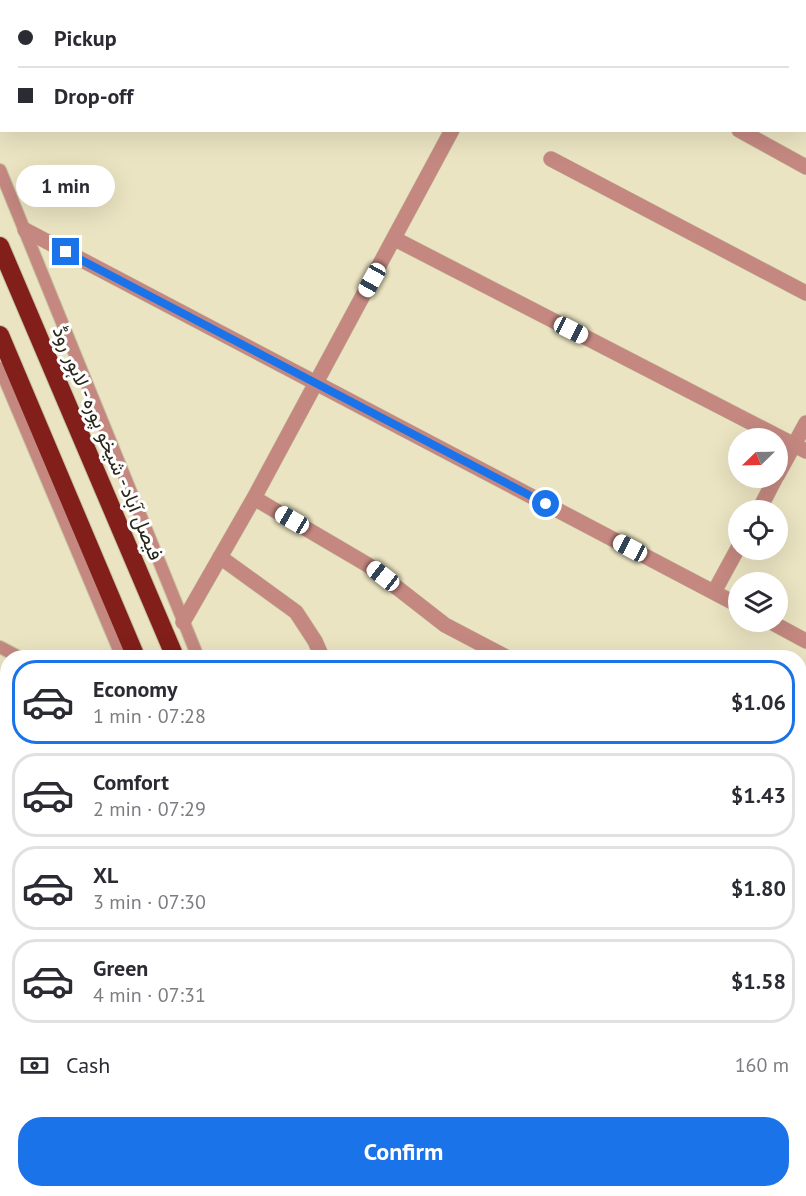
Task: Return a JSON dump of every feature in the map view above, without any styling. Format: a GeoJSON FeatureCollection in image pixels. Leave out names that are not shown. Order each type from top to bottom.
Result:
{"type":"FeatureCollection","features":[{"type":"Feature","properties":{"kind":"highway","name":"فیصل آباد - شیخو پورہ - لاہور روڈ"},"geometry":{"type":"LineString","coordinates":[[0,246],[172,650]]}},
{"type":"Feature","properties":{"kind":"highway"},"geometry":{"type":"LineString","coordinates":[[0,335],[133,650]]}},
{"type":"Feature","properties":{"kind":"street"},"geometry":{"type":"LineString","coordinates":[[183,622],[254,498],[451,132]]}},
{"type":"Feature","properties":{"kind":"street"},"geometry":{"type":"LineString","coordinates":[[743,132],[806,167]]}},
{"type":"Feature","properties":{"kind":"street"},"geometry":{"type":"LineString","coordinates":[[551,159],[806,293]]}},
{"type":"Feature","properties":{"kind":"street"},"geometry":{"type":"LineString","coordinates":[[25,230],[728,600]]}},
{"type":"Feature","properties":{"kind":"street"},"geometry":{"type":"LineString","coordinates":[[395,238],[800,448]]}},
{"type":"Feature","properties":{"kind":"street"},"geometry":{"type":"LineString","coordinates":[[788,463],[800,448],[806,423]]}},
{"type":"Feature","properties":{"kind":"street"},"geometry":{"type":"LineString","coordinates":[[254,498],[368,564],[445,625],[493,650]]}},
{"type":"Feature","properties":{"kind":"street"},"geometry":{"type":"LineString","coordinates":[[220,557],[296,612],[319,650]]}},
{"type":"Feature","properties":{"kind":"street"},"geometry":{"type":"LineString","coordinates":[[714,592],[731,560]]}},
{"type":"Feature","properties":{"kind":"street"},"geometry":{"type":"LineString","coordinates":[[788,631],[806,641]]}},
{"type":"Feature","properties":{"kind":"lane"},"geometry":{"type":"LineString","coordinates":[[0,170],[195,650]]}},
{"type":"Feature","properties":{"kind":"lane"},"geometry":{"type":"LineString","coordinates":[[0,368],[119,650]]}},
{"type":"Feature","properties":{"kind":"route"},"geometry":{"type":"LineString","coordinates":[[66,252],[546,504]]}}]}
